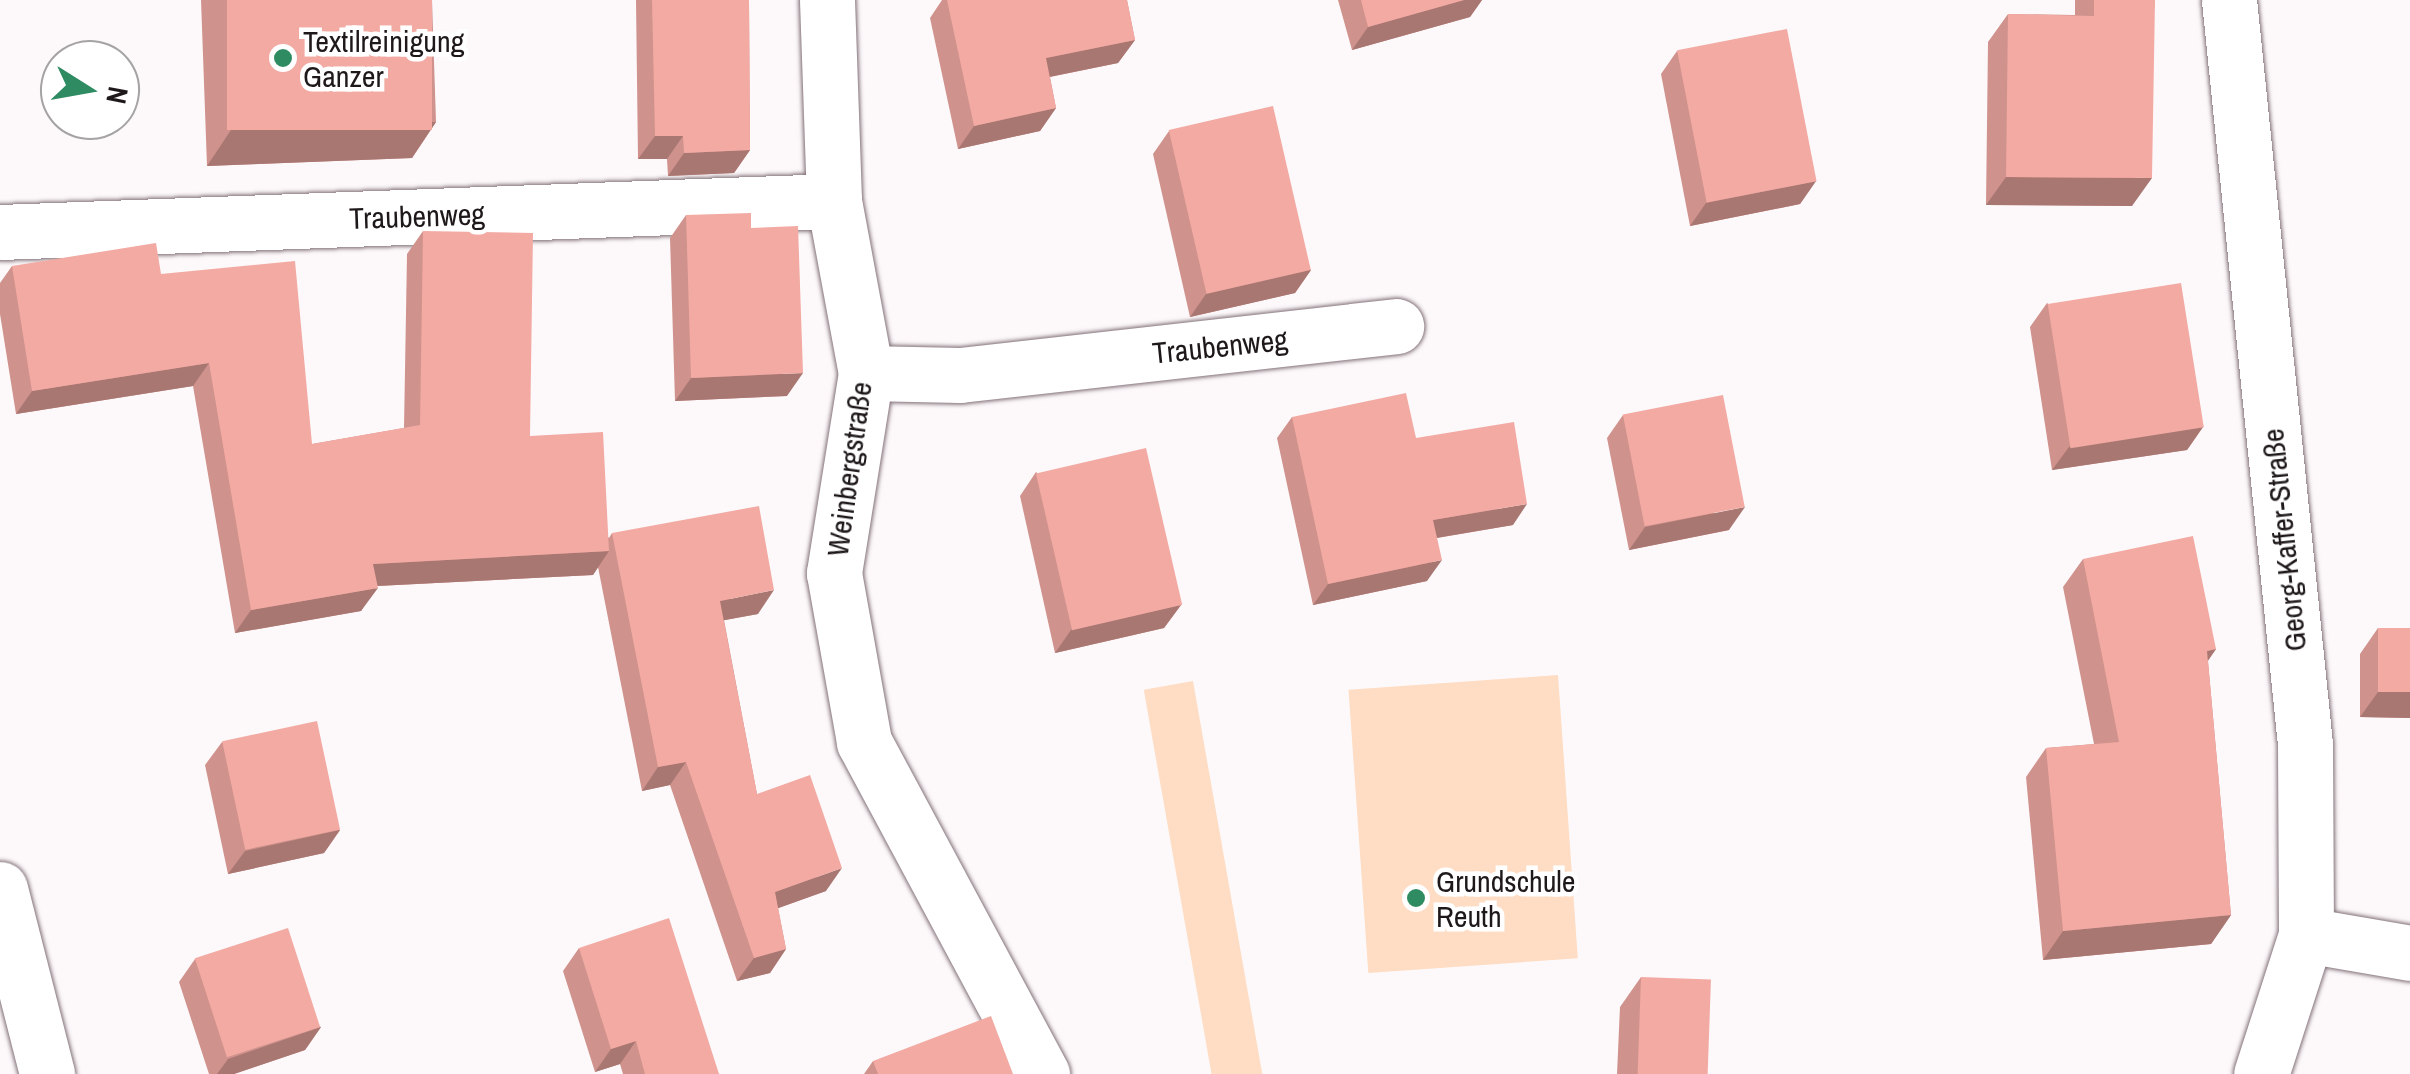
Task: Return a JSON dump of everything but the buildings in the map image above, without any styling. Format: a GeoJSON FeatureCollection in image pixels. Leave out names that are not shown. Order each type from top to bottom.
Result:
{"type":"FeatureCollection","features":[{"type":"Feature","properties":{"kind":"street","name":"Weinbergstraße"},"geometry":{"type":"LineString","coordinates":[[826,0],[834,201],[866,373],[834,573],[864,742],[1042,1074]]}},
{"type":"Feature","properties":{"kind":"street","name":"Georg-Kaffer-Straße"},"geometry":{"type":"LineString","coordinates":[[2228,0],[2305,744],[2306,935],[2261,1074]]}},
{"type":"Feature","properties":{"kind":"street","name":"Traubenweg"},"geometry":{"type":"LineString","coordinates":[[0,232],[834,201]]}},
{"type":"Feature","properties":{"kind":"street","name":"Traubenweg"},"geometry":{"type":"LineString","coordinates":[[866,373],[960,375],[1396,326]]}},
{"type":"Feature","properties":{"kind":"street"},"geometry":{"type":"LineString","coordinates":[[0,888],[47,1074]]}},
{"type":"Feature","properties":{"kind":"street"},"geometry":{"type":"LineString","coordinates":[[2306,935],[2410,953]]}},
{"type":"Feature","properties":{"kind":"shaded area"},"geometry":{"type":"Polygon","coordinates":[[[1558,675],[1578,958],[1368,973],[1349,690],[1558,675]]]}},
{"type":"Feature","properties":{"kind":"shaded area"},"geometry":{"type":"Polygon","coordinates":[[[1193,681],[1262,1074],[1212,1074],[1144,690],[1193,681]]]}},
{"type":"Feature","properties":{"kind":"place","name":"Textilreinigung Ganzer"},"geometry":{"type":"Point","coordinates":[283,58]}},
{"type":"Feature","properties":{"kind":"place","name":"Grundschule Reuth"},"geometry":{"type":"Point","coordinates":[1416,898]}}]}
